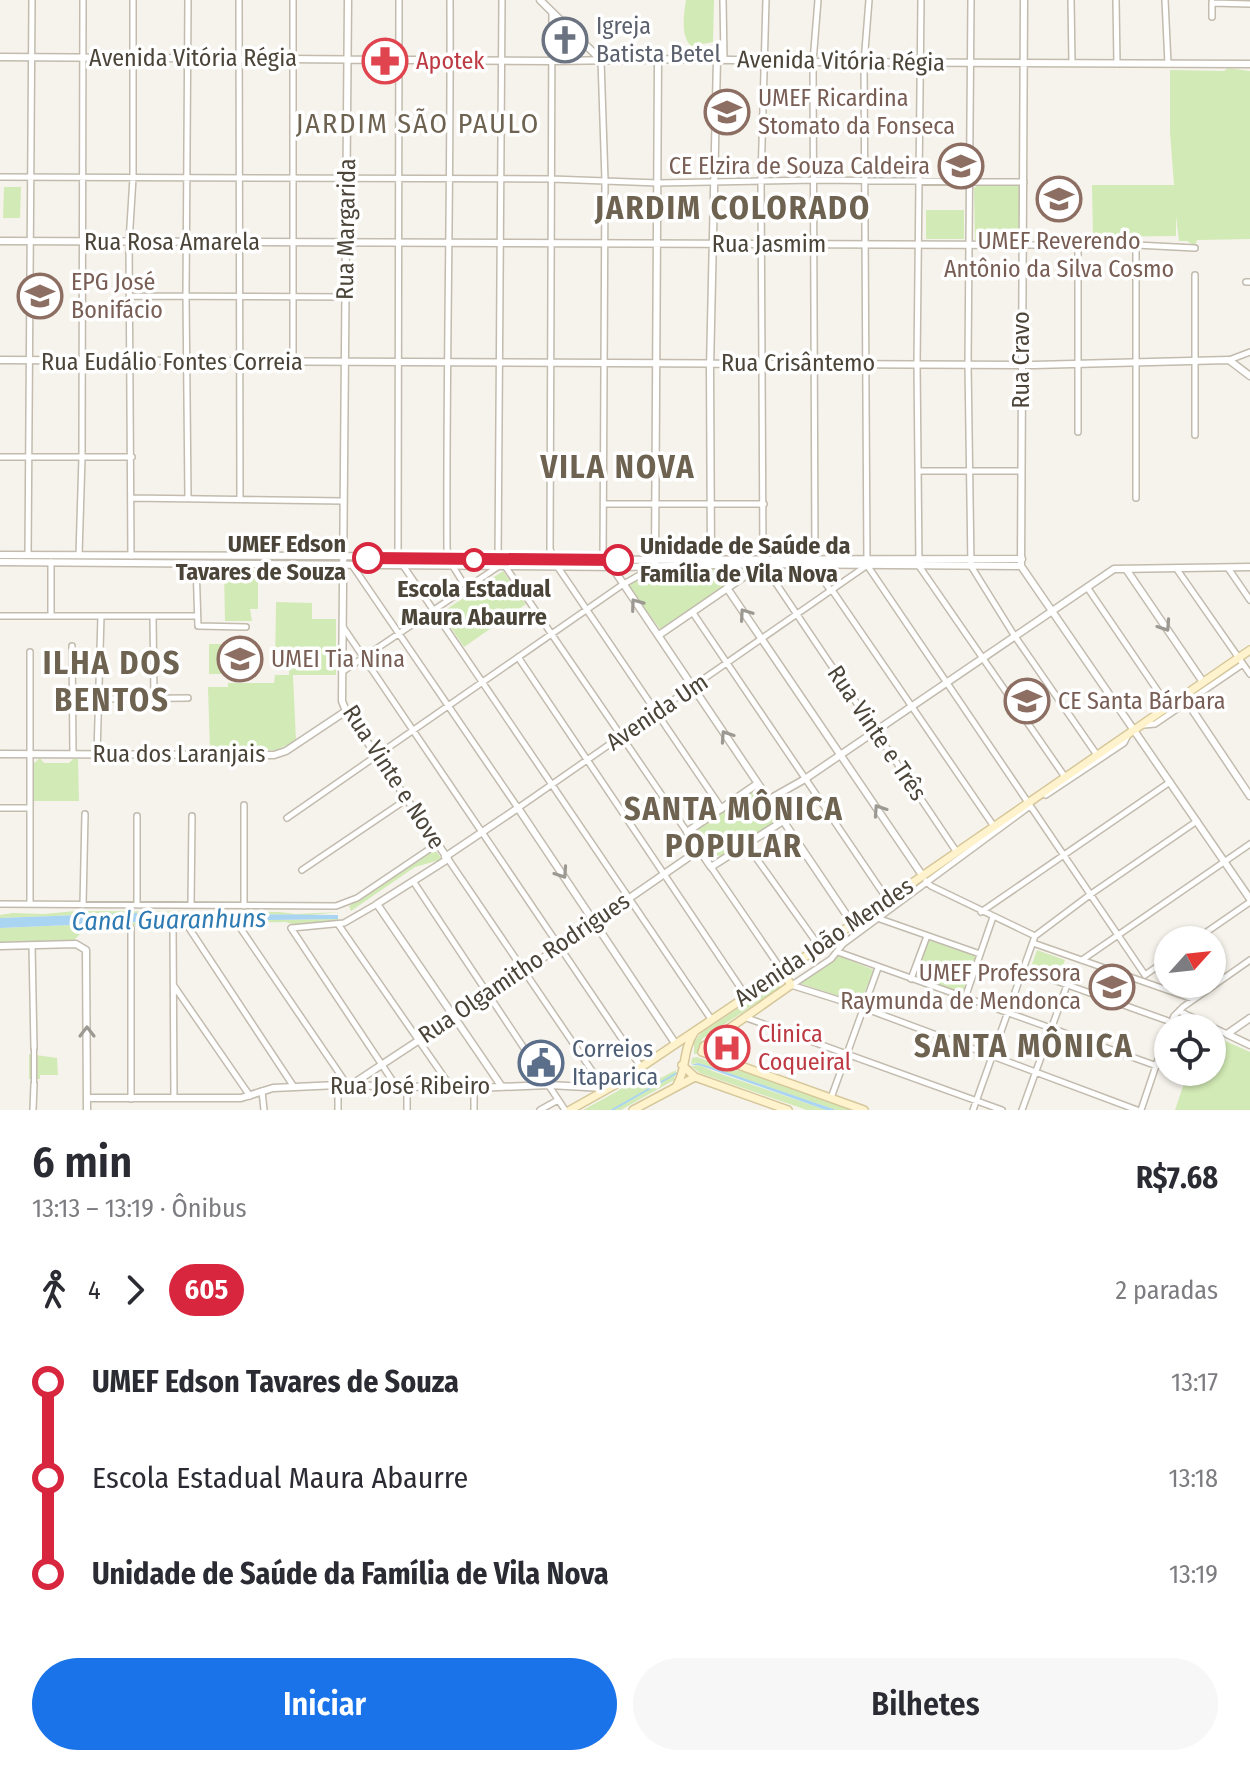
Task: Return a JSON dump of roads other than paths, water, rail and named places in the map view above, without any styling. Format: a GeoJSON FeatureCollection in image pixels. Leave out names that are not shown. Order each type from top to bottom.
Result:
{"type":"FeatureCollection","features":[{"type":"Feature","properties":{"kind":"main road","name":"Avenida João Mendes"},"geometry":{"type":"LineString","coordinates":[[568,1110],[641,1067],[887,899],[924,878],[993,825],[1168,706],[1185,699],[1203,682],[1241,661],[1250,650]]}},
{"type":"Feature","properties":{"kind":"main road"},"geometry":{"type":"LineString","coordinates":[[783,972],[791,985],[703,1047],[705,1054],[864,1110]]}},
{"type":"Feature","properties":{"kind":"main road"},"geometry":{"type":"LineString","coordinates":[[677,1085],[688,1041],[699,1027]]}},
{"type":"Feature","properties":{"kind":"main road"},"geometry":{"type":"LineString","coordinates":[[667,1048],[679,1051],[682,1063],[695,1077],[788,1110]]}},
{"type":"Feature","properties":{"kind":"main road"},"geometry":{"type":"LineString","coordinates":[[633,1110],[695,1077]]}},
{"type":"Feature","properties":{"kind":"street"},"geometry":{"type":"LineString","coordinates":[[28,559],[32,0]]}},
{"type":"Feature","properties":{"kind":"street"},"geometry":{"type":"LineString","coordinates":[[79,559],[83,0]]}},
{"type":"Feature","properties":{"kind":"street"},"geometry":{"type":"LineString","coordinates":[[131,559],[129,242],[133,178],[133,0]]}},
{"type":"Feature","properties":{"kind":"street"},"geometry":{"type":"LineString","coordinates":[[188,0],[188,499]]}},
{"type":"Feature","properties":{"kind":"street"},"geometry":{"type":"LineString","coordinates":[[239,0],[240,499]]}},
{"type":"Feature","properties":{"kind":"street"},"geometry":{"type":"LineString","coordinates":[[293,0],[293,362]]}},
{"type":"Feature","properties":{"kind":"street","name":"Rua Margarida"},"geometry":{"type":"LineString","coordinates":[[345,362],[348,0]]}},
{"type":"Feature","properties":{"kind":"street"},"geometry":{"type":"LineString","coordinates":[[399,0],[399,562],[711,1019]]}},
{"type":"Feature","properties":{"kind":"street"},"geometry":{"type":"LineString","coordinates":[[450,0],[447,548],[451,562],[467,589]]}},
{"type":"Feature","properties":{"kind":"street"},"geometry":{"type":"LineString","coordinates":[[502,0],[499,180],[501,564],[623,735],[783,972]]}},
{"type":"Feature","properties":{"kind":"street"},"geometry":{"type":"LineString","coordinates":[[540,0],[601,60],[605,180],[603,362],[607,563],[659,635],[852,923]]}},
{"type":"Feature","properties":{"kind":"street"},"geometry":{"type":"LineString","coordinates":[[711,563],[712,245],[723,0]]}},
{"type":"Feature","properties":{"kind":"street"},"geometry":{"type":"LineString","coordinates":[[763,561],[761,180],[766,0]]}},
{"type":"Feature","properties":{"kind":"street"},"geometry":{"type":"LineString","coordinates":[[818,0],[813,62],[815,562],[993,825]]}},
{"type":"Feature","properties":{"kind":"street"},"geometry":{"type":"LineString","coordinates":[[869,0],[864,63],[867,562],[1091,894],[1144,978]]}},
{"type":"Feature","properties":{"kind":"street"},"geometry":{"type":"LineString","coordinates":[[921,0],[918,562],[1065,777]]}},
{"type":"Feature","properties":{"kind":"street"},"geometry":{"type":"LineString","coordinates":[[971,0],[968,364],[971,562],[1014,635],[1097,755]]}},
{"type":"Feature","properties":{"kind":"street","name":"Rua Cravo"},"geometry":{"type":"LineString","coordinates":[[1021,562],[1024,0]]}},
{"type":"Feature","properties":{"kind":"street"},"geometry":{"type":"LineString","coordinates":[[1071,0],[1072,63]]}},
{"type":"Feature","properties":{"kind":"street"},"geometry":{"type":"LineString","coordinates":[[1116,0],[1117,64]]}},
{"type":"Feature","properties":{"kind":"street"},"geometry":{"type":"LineString","coordinates":[[1165,0],[1168,64]]}},
{"type":"Feature","properties":{"kind":"street"},"geometry":{"type":"LineString","coordinates":[[1212,17],[1212,1],[1250,4]]}},
{"type":"Feature","properties":{"kind":"street"},"geometry":{"type":"LineString","coordinates":[[552,14],[550,549],[555,563],[586,610],[722,809]]}},
{"type":"Feature","properties":{"kind":"street","name":"Avenida Vitória Régia"},"geometry":{"type":"LineString","coordinates":[[0,57],[1250,64]]}},
{"type":"Feature","properties":{"kind":"street"},"geometry":{"type":"LineString","coordinates":[[656,563],[658,60]]}},
{"type":"Feature","properties":{"kind":"street"},"geometry":{"type":"LineString","coordinates":[[0,177],[552,179],[658,183],[761,180],[1024,182]]}},
{"type":"Feature","properties":{"kind":"street","name":"Rua Rosa Amarela"},"geometry":{"type":"LineString","coordinates":[[0,241],[344,243]]}},
{"type":"Feature","properties":{"kind":"street","name":"Rua Jasmim"},"geometry":{"type":"LineString","coordinates":[[344,243],[865,243],[1195,248]]}},
{"type":"Feature","properties":{"kind":"street"},"geometry":{"type":"LineString","coordinates":[[1078,245],[1078,432]]}},
{"type":"Feature","properties":{"kind":"street"},"geometry":{"type":"LineString","coordinates":[[1136,245],[1136,498]]}},
{"type":"Feature","properties":{"kind":"street"},"geometry":{"type":"LineString","coordinates":[[1195,275],[1195,435]]}},
{"type":"Feature","properties":{"kind":"street"},"geometry":{"type":"LineString","coordinates":[[130,296],[345,297]]}},
{"type":"Feature","properties":{"kind":"street","name":"Rua Crisântemo"},"geometry":{"type":"LineString","coordinates":[[345,362],[1076,364],[1229,360],[1250,352]]}},
{"type":"Feature","properties":{"kind":"street","name":"Rua Eudálio Fontes Correia"},"geometry":{"type":"LineString","coordinates":[[0,360],[345,362]]}},
{"type":"Feature","properties":{"kind":"street"},"geometry":{"type":"LineString","coordinates":[[1229,360],[1250,376]]}},
{"type":"Feature","properties":{"kind":"street","name":"Rua Vinte e Nove"},"geometry":{"type":"LineString","coordinates":[[345,362],[342,701],[446,858]]}},
{"type":"Feature","properties":{"kind":"street"},"geometry":{"type":"LineString","coordinates":[[0,457],[132,457]]}},
{"type":"Feature","properties":{"kind":"street"},"geometry":{"type":"LineString","coordinates":[[918,471],[1021,471]]}},
{"type":"Feature","properties":{"kind":"street"},"geometry":{"type":"LineString","coordinates":[[131,498],[343,501]]}},
{"type":"Feature","properties":{"kind":"street"},"geometry":{"type":"LineString","coordinates":[[604,504],[764,504]]}},
{"type":"Feature","properties":{"kind":"street"},"geometry":{"type":"LineString","coordinates":[[0,555],[28,559]]}},
{"type":"Feature","properties":{"kind":"street"},"geometry":{"type":"LineString","coordinates":[[0,562],[28,559],[501,564],[1021,562],[1050,611],[1250,900],[1214,926]]}},
{"type":"Feature","properties":{"kind":"street"},"geometry":{"type":"LineString","coordinates":[[51,559],[51,616]]}},
{"type":"Feature","properties":{"kind":"street"},"geometry":{"type":"LineString","coordinates":[[196,559],[197,625],[246,627]]}},
{"type":"Feature","properties":{"kind":"street"},"geometry":{"type":"LineString","coordinates":[[342,560],[352,565],[595,920],[675,1043]]}},
{"type":"Feature","properties":{"kind":"street"},"geometry":{"type":"LineString","coordinates":[[659,635],[763,561]]}},
{"type":"Feature","properties":{"kind":"street","name":"Rua Vinte e Três"},"geometry":{"type":"LineString","coordinates":[[763,561],[956,851]]}},
{"type":"Feature","properties":{"kind":"street"},"geometry":{"type":"LineString","coordinates":[[352,565],[399,562]]}},
{"type":"Feature","properties":{"kind":"street","name":"Avenida Um"},"geometry":{"type":"LineString","coordinates":[[377,904],[729,664],[832,591],[867,562]]}},
{"type":"Feature","properties":{"kind":"street"},"geometry":{"type":"LineString","coordinates":[[287,818],[656,563]]}},
{"type":"Feature","properties":{"kind":"street"},"geometry":{"type":"LineString","coordinates":[[342,672],[501,564]]}},
{"type":"Feature","properties":{"kind":"street"},"geometry":{"type":"LineString","coordinates":[[768,800],[805,779],[1114,569],[1250,567]]}},
{"type":"Feature","properties":{"kind":"street"},"geometry":{"type":"LineString","coordinates":[[1176,568],[1250,674]]}},
{"type":"Feature","properties":{"kind":"street"},"geometry":{"type":"LineString","coordinates":[[1228,568],[1250,600]]}},
{"type":"Feature","properties":{"kind":"street"},"geometry":{"type":"LineString","coordinates":[[1126,569],[1203,682]]}},
{"type":"Feature","properties":{"kind":"street"},"geometry":{"type":"LineString","coordinates":[[1087,587],[1168,706]]}},
{"type":"Feature","properties":{"kind":"street"},"geometry":{"type":"LineString","coordinates":[[727,588],[924,878],[1034,940],[1082,960],[1144,978],[1193,999]]}},
{"type":"Feature","properties":{"kind":"street"},"geometry":{"type":"LineString","coordinates":[[693,613],[887,899]]}},
{"type":"Feature","properties":{"kind":"street"},"geometry":{"type":"LineString","coordinates":[[0,616],[197,616]]}},
{"type":"Feature","properties":{"kind":"street"},"geometry":{"type":"LineString","coordinates":[[97,754],[101,616]]}},
{"type":"Feature","properties":{"kind":"street"},"geometry":{"type":"LineString","coordinates":[[153,616],[154,698]]}},
{"type":"Feature","properties":{"kind":"street"},"geometry":{"type":"LineString","coordinates":[[342,626],[641,1067]]}},
{"type":"Feature","properties":{"kind":"street"},"geometry":{"type":"LineString","coordinates":[[72,646],[73,754]]}},
{"type":"Feature","properties":{"kind":"street"},"geometry":{"type":"LineString","coordinates":[[30,652],[30,904]]}},
{"type":"Feature","properties":{"kind":"street"},"geometry":{"type":"LineString","coordinates":[[518,657],[746,996]]}},
{"type":"Feature","properties":{"kind":"street","name":"Avenida João Mendes"},"geometry":{"type":"LineString","coordinates":[[1035,796],[1046,795],[1124,743],[1134,730],[1155,724],[1185,699],[1241,661]]}},
{"type":"Feature","properties":{"kind":"street"},"geometry":{"type":"LineString","coordinates":[[98,699],[188,698]]}},
{"type":"Feature","properties":{"kind":"street"},"geometry":{"type":"LineString","coordinates":[[1185,699],[1250,796]]}},
{"type":"Feature","properties":{"kind":"street","name":"Rua dos Laranjais"},"geometry":{"type":"LineString","coordinates":[[0,754],[274,755],[286,751],[346,711]]}},
{"type":"Feature","properties":{"kind":"street"},"geometry":{"type":"LineString","coordinates":[[981,912],[1170,782]]}},
{"type":"Feature","properties":{"kind":"street"},"geometry":{"type":"LineString","coordinates":[[687,832],[757,784]]}},
{"type":"Feature","properties":{"kind":"street"},"geometry":{"type":"LineString","coordinates":[[302,870],[407,799]]}},
{"type":"Feature","properties":{"kind":"street","name":"Avenida João Mendes"},"geometry":{"type":"LineString","coordinates":[[924,878],[1028,804]]}},
{"type":"Feature","properties":{"kind":"street"},"geometry":{"type":"LineString","coordinates":[[244,805],[244,906]]}},
{"type":"Feature","properties":{"kind":"street"},"geometry":{"type":"LineString","coordinates":[[0,808],[30,808]]}},
{"type":"Feature","properties":{"kind":"street"},"geometry":{"type":"LineString","coordinates":[[83,905],[85,814]]}},
{"type":"Feature","properties":{"kind":"street"},"geometry":{"type":"LineString","coordinates":[[137,816],[137,905]]}},
{"type":"Feature","properties":{"kind":"street"},"geometry":{"type":"LineString","coordinates":[[191,905],[192,816]]}},
{"type":"Feature","properties":{"kind":"street"},"geometry":{"type":"LineString","coordinates":[[711,867],[783,821]]}},
{"type":"Feature","properties":{"kind":"street"},"geometry":{"type":"LineString","coordinates":[[973,1110],[1034,940],[1091,894],[1197,821]]}},
{"type":"Feature","properties":{"kind":"street"},"geometry":{"type":"LineString","coordinates":[[0,904],[330,906],[347,903],[437,844]]}},
{"type":"Feature","properties":{"kind":"street"},"geometry":{"type":"LineString","coordinates":[[1082,960],[1250,844]]}},
{"type":"Feature","properties":{"kind":"street"},"geometry":{"type":"LineString","coordinates":[[747,845],[819,946]]}},
{"type":"Feature","properties":{"kind":"street","name":"Rua Olgamitho Rodrigues"},"geometry":{"type":"LineString","coordinates":[[348,1086],[524,971],[699,850]]}},
{"type":"Feature","properties":{"kind":"street"},"geometry":{"type":"LineString","coordinates":[[446,858],[605,1089]]}},
{"type":"Feature","properties":{"kind":"street"},"geometry":{"type":"LineString","coordinates":[[791,985],[831,959],[843,944],[880,919],[924,878]]}},
{"type":"Feature","properties":{"kind":"street"},"geometry":{"type":"LineString","coordinates":[[413,881],[558,1100],[568,1110]]}},
{"type":"Feature","properties":{"kind":"street"},"geometry":{"type":"LineString","coordinates":[[396,1086],[291,928],[338,924],[355,918],[377,904],[502,1087]]}},
{"type":"Feature","properties":{"kind":"street"},"geometry":{"type":"LineString","coordinates":[[965,998],[993,917]]}},
{"type":"Feature","properties":{"kind":"street"},"geometry":{"type":"LineString","coordinates":[[880,919],[980,954]]}},
{"type":"Feature","properties":{"kind":"street"},"geometry":{"type":"LineString","coordinates":[[338,924],[451,1087]]}},
{"type":"Feature","properties":{"kind":"street"},"geometry":{"type":"LineString","coordinates":[[239,926],[348,1086]]}},
{"type":"Feature","properties":{"kind":"street"},"geometry":{"type":"LineString","coordinates":[[173,927],[174,1099]]}},
{"type":"Feature","properties":{"kind":"street"},"geometry":{"type":"LineString","coordinates":[[131,928],[131,1099]]}},
{"type":"Feature","properties":{"kind":"street"},"geometry":{"type":"LineString","coordinates":[[189,928],[294,1087]]}},
{"type":"Feature","properties":{"kind":"street"},"geometry":{"type":"LineString","coordinates":[[911,979],[927,936]]}},
{"type":"Feature","properties":{"kind":"street"},"geometry":{"type":"LineString","coordinates":[[32,945],[33,1110]]}},
{"type":"Feature","properties":{"kind":"street"},"geometry":{"type":"LineString","coordinates":[[0,946],[81,946],[87,956],[87,1110]]}},
{"type":"Feature","properties":{"kind":"street"},"geometry":{"type":"LineString","coordinates":[[838,952],[1154,1065]]}},
{"type":"Feature","properties":{"kind":"street"},"geometry":{"type":"LineString","coordinates":[[1177,1014],[1193,999],[1250,960]]}},
{"type":"Feature","properties":{"kind":"street"},"geometry":{"type":"LineString","coordinates":[[831,1098],[878,968]]}},
{"type":"Feature","properties":{"kind":"street"},"geometry":{"type":"LineString","coordinates":[[1023,969],[1154,1021]]}},
{"type":"Feature","properties":{"kind":"street"},"geometry":{"type":"LineString","coordinates":[[1144,978],[1154,970]]}},
{"type":"Feature","properties":{"kind":"street"},"geometry":{"type":"LineString","coordinates":[[791,985],[864,1008],[1139,1110],[1154,1073]]}},
{"type":"Feature","properties":{"kind":"street"},"geometry":{"type":"LineString","coordinates":[[1022,1110],[1067,985]]}},
{"type":"Feature","properties":{"kind":"street"},"geometry":{"type":"LineString","coordinates":[[174,986],[250,1096]]}},
{"type":"Feature","properties":{"kind":"street"},"geometry":{"type":"LineString","coordinates":[[1179,1011],[1250,1045]]}},
{"type":"Feature","properties":{"kind":"street"},"geometry":{"type":"LineString","coordinates":[[743,1017],[1002,1110]]}},
{"type":"Feature","properties":{"kind":"street"},"geometry":{"type":"LineString","coordinates":[[1227,1034],[1250,1018]]}},
{"type":"Feature","properties":{"kind":"street"},"geometry":{"type":"LineString","coordinates":[[338,1085],[338,1110]]}},
{"type":"Feature","properties":{"kind":"street","name":"Rua José Ribeiro"},"geometry":{"type":"LineString","coordinates":[[262,1090],[338,1085],[474,1088],[549,1085],[605,1089]]}},
{"type":"Feature","properties":{"kind":"street"},"geometry":{"type":"LineString","coordinates":[[407,1086],[407,1110]]}},
{"type":"Feature","properties":{"kind":"street"},"geometry":{"type":"LineString","coordinates":[[474,1088],[474,1110]]}},
{"type":"Feature","properties":{"kind":"street"},"geometry":{"type":"LineString","coordinates":[[87,1098],[250,1096],[262,1090],[264,1110]]}},
{"type":"Feature","properties":{"kind":"street"},"geometry":{"type":"LineString","coordinates":[[540,1110],[558,1100]]}},
{"type":"Feature","properties":{"kind":"water","name":"Canal Guaranhuns"},"geometry":{"type":"Polygon","coordinates":[[[134,913],[338,915],[338,919],[0,928],[0,918],[134,913]]]}},
{"type":"Feature","properties":{"kind":"water"},"geometry":{"type":"Polygon","coordinates":[[[698,1063],[836,1110],[826,1110],[699,1065],[691,1065],[698,1063]]]}},
{"type":"Feature","properties":{"kind":"waterway"},"geometry":{"type":"LineString","coordinates":[[612,1110],[677,1073]]}},
{"type":"Feature","properties":{"kind":"place","name":"Igreja Batista Betel"},"geometry":{"type":"Point","coordinates":[565,40]}},
{"type":"Feature","properties":{"kind":"place","name":"Apotek"},"geometry":{"type":"Point","coordinates":[385,61]}},
{"type":"Feature","properties":{"kind":"place","name":"UMEF Ricardina Stomato da Fonseca"},"geometry":{"type":"Point","coordinates":[727,112]}},
{"type":"Feature","properties":{"kind":"place","name":"CE Elzira de Souza Caldeira"},"geometry":{"type":"Point","coordinates":[961,166]}},
{"type":"Feature","properties":{"kind":"place","name":"UMEF Reverendo Antônio da Silva Cosmo"},"geometry":{"type":"Point","coordinates":[1059,199]}},
{"type":"Feature","properties":{"kind":"place","name":"EPG José Bonifácio"},"geometry":{"type":"Point","coordinates":[40,296]}},
{"type":"Feature","properties":{"kind":"place","name":"UMEF Edson Tavares de Souza"},"geometry":{"type":"Point","coordinates":[368,558]}},
{"type":"Feature","properties":{"kind":"place","name":"Escola Estadual Maura Abaurre"},"geometry":{"type":"Point","coordinates":[474,560]}},
{"type":"Feature","properties":{"kind":"place","name":"Unidade de Saúde da Família de Vila Nova"},"geometry":{"type":"Point","coordinates":[618,560]}},
{"type":"Feature","properties":{"kind":"place","name":"UMEI Tia Nina"},"geometry":{"type":"Point","coordinates":[240,659]}},
{"type":"Feature","properties":{"kind":"place","name":"CE Santa Bárbara"},"geometry":{"type":"Point","coordinates":[1027,701]}},
{"type":"Feature","properties":{"kind":"place","name":"UMEF Professora Raymunda de Mendonca"},"geometry":{"type":"Point","coordinates":[1112,987]}},
{"type":"Feature","properties":{"kind":"place","name":"Clinica Coqueiral"},"geometry":{"type":"Point","coordinates":[727,1048]}},
{"type":"Feature","properties":{"kind":"place","name":"Correios Itaparica"},"geometry":{"type":"Point","coordinates":[541,1063]}},
{"type":"Feature","properties":{"kind":"district","name":"JARDIM SÃO PAULO"},"geometry":{"type":"Point","coordinates":[418,123]}},
{"type":"Feature","properties":{"kind":"district","name":"JARDIM COLORADO"},"geometry":{"type":"Point","coordinates":[733,208]}},
{"type":"Feature","properties":{"kind":"district","name":"VILA NOVA"},"geometry":{"type":"Point","coordinates":[618,467]}},
{"type":"Feature","properties":{"kind":"district","name":"ILHA DOS BENTOS"},"geometry":{"type":"Point","coordinates":[112,682]}},
{"type":"Feature","properties":{"kind":"district","name":"SANTA MÔNICA POPULAR"},"geometry":{"type":"Point","coordinates":[734,828]}},
{"type":"Feature","properties":{"kind":"district","name":"SANTA MÔNICA"},"geometry":{"type":"Point","coordinates":[1024,1046]}}]}
